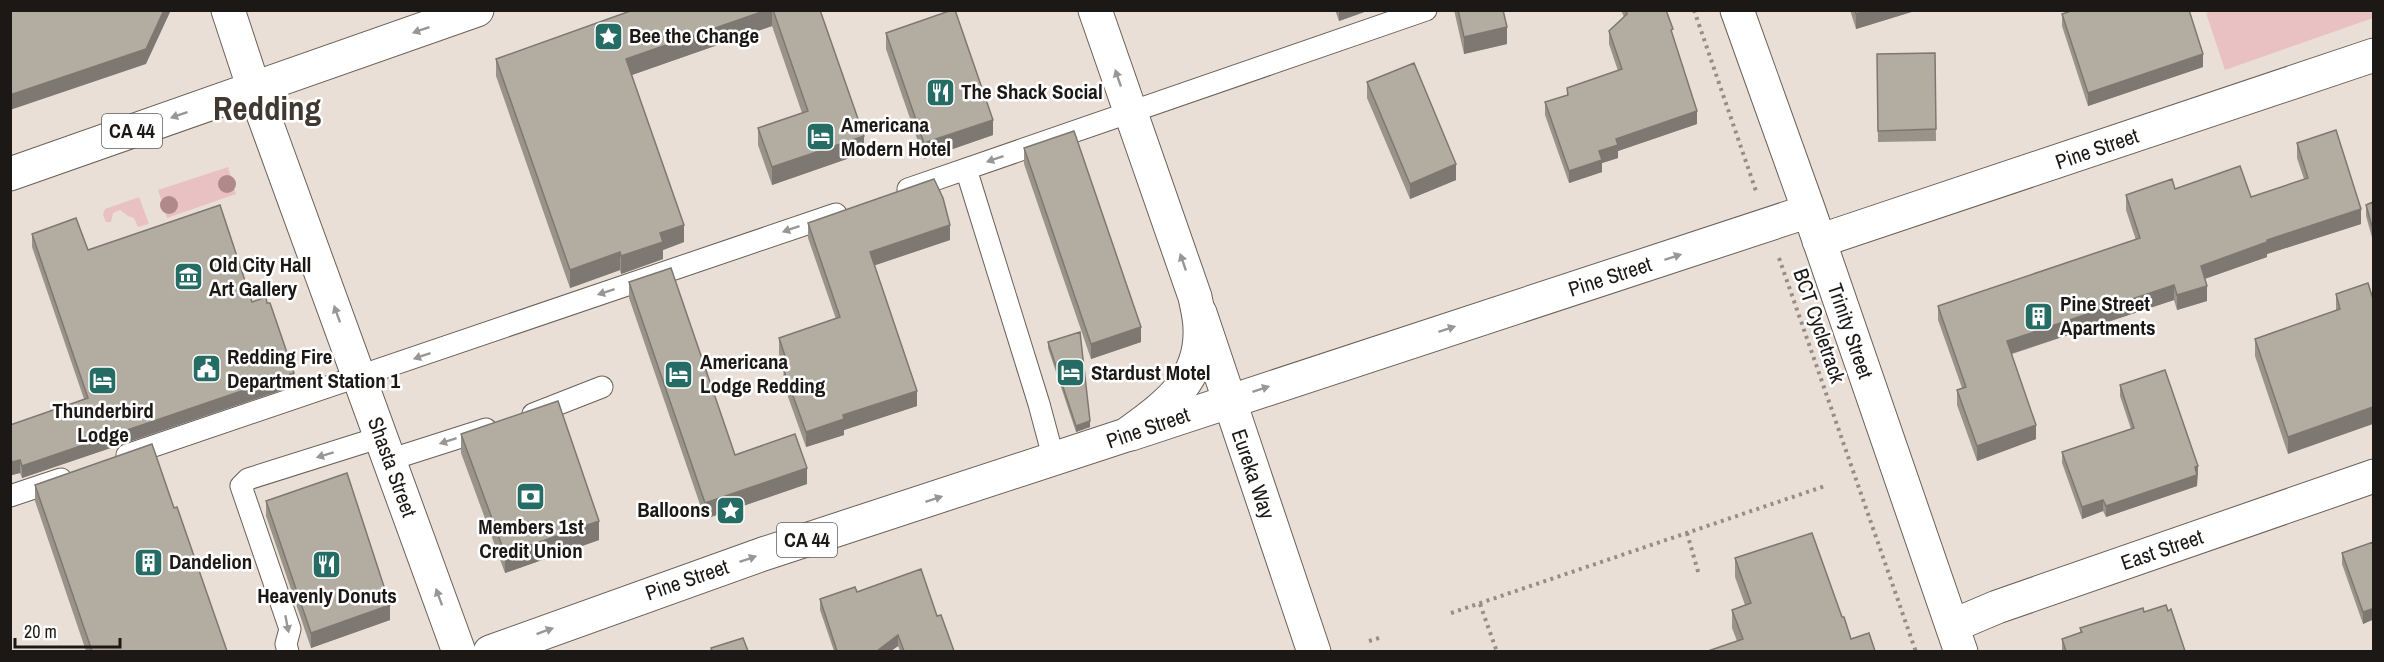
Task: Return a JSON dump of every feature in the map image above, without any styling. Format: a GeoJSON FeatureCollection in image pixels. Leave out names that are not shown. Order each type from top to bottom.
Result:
{"type":"FeatureCollection","features":[{"type":"Feature","properties":{"kind":"main road","name":"Shasta Street"},"geometry":{"type":"LineString","coordinates":[[228,10],[254,89],[459,651]]}},
{"type":"Feature","properties":{"kind":"main road","name":"CA 44"},"geometry":{"type":"LineString","coordinates":[[10,174],[477,10]]}},
{"type":"Feature","properties":{"kind":"main road","name":"Eureka Way"},"geometry":{"type":"LineString","coordinates":[[1095,10],[1195,297],[1314,651]]}},
{"type":"Feature","properties":{"kind":"main road","name":"Trinity Street"},"geometry":{"type":"LineString","coordinates":[[1737,10],[1956,639]]}},
{"type":"Feature","properties":{"kind":"main road","name":"Pine Street"},"geometry":{"type":"LineString","coordinates":[[490,651],[763,554],[1054,460],[1229,400],[1768,226],[1814,226],[2373,55]]}},
{"type":"Feature","properties":{"kind":"main road","name":"Eureka Way"},"geometry":{"type":"LineString","coordinates":[[1126,435],[1167,405],[1194,368],[1200,328],[1195,297]]}},
{"type":"Feature","properties":{"kind":"main road","name":"East Street"},"geometry":{"type":"LineString","coordinates":[[1956,639],[1997,607],[2373,476]]}},
{"type":"Feature","properties":{"kind":"lane"},"geometry":{"type":"LineString","coordinates":[[885,196],[1426,10]]}},
{"type":"Feature","properties":{"kind":"lane"},"geometry":{"type":"LineString","coordinates":[[966,169],[1036,394],[1054,460]]}},
{"type":"Feature","properties":{"kind":"lane"},"geometry":{"type":"LineString","coordinates":[[110,461],[854,207]]}},
{"type":"Feature","properties":{"kind":"lane"},"geometry":{"type":"LineString","coordinates":[[288,651],[286,644],[290,629],[241,486],[248,479],[532,415],[602,387]]}},
{"type":"Feature","properties":{"kind":"lane"},"geometry":{"type":"LineString","coordinates":[[10,496],[77,473]]}},
{"type":"Feature","properties":{"kind":"path","name":"BCT Cycletrack"},"geometry":{"type":"LineString","coordinates":[[1694,10],[1916,651]]}},
{"type":"Feature","properties":{"kind":"path"},"geometry":{"type":"LineString","coordinates":[[1451,613],[1825,486]]}},
{"type":"Feature","properties":{"kind":"path"},"geometry":{"type":"LineString","coordinates":[[1687,533],[1699,575]]}},
{"type":"Feature","properties":{"kind":"path"},"geometry":{"type":"LineString","coordinates":[[1480,604],[1497,651]]}},
{"type":"Feature","properties":{"kind":"path"},"geometry":{"type":"LineString","coordinates":[[1369,641],[1379,638]]}},
{"type":"Feature","properties":{"kind":"shaded area"},"geometry":{"type":"Polygon","coordinates":[[[2214,10],[2373,10],[2373,18],[2225,70],[2206,13],[2214,10]]]}},
{"type":"Feature","properties":{"kind":"shaded area"},"geometry":{"type":"Polygon","coordinates":[[[228,167],[236,194],[167,218],[158,190],[228,167]]]}},
{"type":"Feature","properties":{"kind":"shaded area"},"geometry":{"type":"Polygon","coordinates":[[[139,197],[149,224],[138,227],[134,218],[120,210],[113,213],[111,222],[106,222],[103,215],[105,209],[139,197]]]}},
{"type":"Feature","properties":{"kind":"building"},"geometry":{"type":"Polygon","coordinates":[[[10,10],[164,10],[146,49],[10,95],[10,10]]]}},
{"type":"Feature","properties":{"kind":"building"},"geometry":{"type":"Polygon","coordinates":[[[633,10],[767,10],[626,59],[684,225],[660,233],[663,242],[621,256],[620,252],[570,270],[496,59],[633,10]]]}},
{"type":"Feature","properties":{"kind":"building"},"geometry":{"type":"Polygon","coordinates":[[[773,10],[820,10],[864,136],[772,167],[758,128],[808,111],[773,10]]]}},
{"type":"Feature","properties":{"kind":"building","name":"The Shack Social"},"geometry":{"type":"Polygon","coordinates":[[[955,10],[993,120],[924,143],[886,33],[955,10]]]}},
{"type":"Feature","properties":{"kind":"building"},"geometry":{"type":"Polygon","coordinates":[[[1458,10],[1503,10],[1507,27],[1464,37],[1458,10]]]}},
{"type":"Feature","properties":{"kind":"building"},"geometry":{"type":"Polygon","coordinates":[[[1626,10],[1666,10],[1697,111],[1616,139],[1618,145],[1599,151],[1602,160],[1569,171],[1545,102],[1568,95],[1567,88],[1622,69],[1609,31],[1627,14],[1626,10]]]}},
{"type":"Feature","properties":{"kind":"building"},"geometry":{"type":"Polygon","coordinates":[[[1855,10],[1867,10],[1856,14],[1855,10]]]}},
{"type":"Feature","properties":{"kind":"building"},"geometry":{"type":"Polygon","coordinates":[[[2074,10],[2189,10],[2203,54],[2088,93],[2062,14],[2074,10]]]}},
{"type":"Feature","properties":{"kind":"building"},"geometry":{"type":"Polygon","coordinates":[[[1935,53],[1936,129],[1878,131],[1877,54],[1935,53]]]}},
{"type":"Feature","properties":{"kind":"building"},"geometry":{"type":"Polygon","coordinates":[[[1414,63],[1456,164],[1410,184],[1367,82],[1414,63]]]}},
{"type":"Feature","properties":{"kind":"building"},"geometry":{"type":"Polygon","coordinates":[[[2336,130],[2361,209],[2267,240],[2267,242],[2201,266],[2207,286],[2177,295],[2174,285],[2007,341],[2036,425],[1977,446],[1957,390],[1966,387],[1938,306],[2140,238],[2126,195],[2172,179],[2175,189],[2240,166],[2251,197],[2308,178],[2297,143],[2336,130]]]}},
{"type":"Feature","properties":{"kind":"building"},"geometry":{"type":"Polygon","coordinates":[[[1074,131],[1141,327],[1091,344],[1024,148],[1074,131]]]}},
{"type":"Feature","properties":{"kind":"building"},"geometry":{"type":"Polygon","coordinates":[[[934,179],[943,198],[950,225],[870,252],[917,391],[843,415],[844,419],[806,432],[783,368],[788,365],[779,338],[840,317],[808,223],[934,179]]]}},
{"type":"Feature","properties":{"kind":"building"},"geometry":{"type":"Polygon","coordinates":[[[2373,202],[2373,230],[2366,205],[2373,202]]]}},
{"type":"Feature","properties":{"kind":"building"},"geometry":{"type":"Polygon","coordinates":[[[220,205],[252,302],[266,297],[267,303],[270,303],[294,373],[22,466],[20,460],[12,462],[10,425],[88,398],[32,234],[76,218],[88,250],[220,205]]]}},
{"type":"Feature","properties":{"kind":"building","name":"Americana Lodge Redding"},"geometry":{"type":"Polygon","coordinates":[[[671,268],[735,455],[795,434],[807,468],[705,503],[629,282],[671,268]]]}},
{"type":"Feature","properties":{"kind":"building"},"geometry":{"type":"Polygon","coordinates":[[[2368,283],[2373,299],[2373,407],[2288,437],[2255,339],[2340,309],[2336,294],[2368,283]]]}},
{"type":"Feature","properties":{"kind":"building"},"geometry":{"type":"Polygon","coordinates":[[[1080,332],[1090,421],[1076,426],[1048,342],[1080,332]]]}},
{"type":"Feature","properties":{"kind":"building"},"geometry":{"type":"Polygon","coordinates":[[[2165,370],[2198,466],[2195,467],[2197,475],[2106,506],[2103,500],[2082,507],[2062,452],[2134,428],[2120,385],[2165,370]]]}},
{"type":"Feature","properties":{"kind":"building","name":"Members 1st Credit Union"},"geometry":{"type":"Polygon","coordinates":[[[558,401],[599,521],[505,554],[461,434],[558,401]]]}},
{"type":"Feature","properties":{"kind":"building"},"geometry":{"type":"Polygon","coordinates":[[[152,444],[174,508],[177,507],[227,651],[92,651],[35,485],[152,444]]]}},
{"type":"Feature","properties":{"kind":"building","name":"Heavenly Donuts"},"geometry":{"type":"Polygon","coordinates":[[[347,473],[390,605],[311,633],[266,501],[347,473]]]}},
{"type":"Feature","properties":{"kind":"building"},"geometry":{"type":"Polygon","coordinates":[[[1812,533],[1851,639],[1869,633],[1875,651],[1708,651],[1743,639],[1732,610],[1751,603],[1735,558],[1812,533]]]}},
{"type":"Feature","properties":{"kind":"building"},"geometry":{"type":"Polygon","coordinates":[[[2373,542],[2373,613],[2372,609],[2363,612],[2342,553],[2373,542]]]}},
{"type":"Feature","properties":{"kind":"building"},"geometry":{"type":"Polygon","coordinates":[[[921,569],[937,616],[941,615],[954,651],[904,651],[898,635],[877,651],[837,651],[820,599],[855,587],[857,592],[921,569]]]}},
{"type":"Feature","properties":{"kind":"building"},"geometry":{"type":"Polygon","coordinates":[[[2166,605],[2168,611],[2171,609],[2185,651],[2066,651],[2062,639],[2082,632],[2080,628],[2143,608],[2144,612],[2166,605]]]}},
{"type":"Feature","properties":{"kind":"building"},"geometry":{"type":"Polygon","coordinates":[[[743,638],[748,651],[712,651],[711,648],[743,638]]]}},
{"type":"Feature","properties":{"kind":"place","name":"Bee the Change"},"geometry":{"type":"Point","coordinates":[608,36]}},
{"type":"Feature","properties":{"kind":"place","name":"The Shack Social"},"geometry":{"type":"Point","coordinates":[940,92]}},
{"type":"Feature","properties":{"kind":"place","name":"Americana Modern Hotel"},"geometry":{"type":"Point","coordinates":[820,137]}},
{"type":"Feature","properties":{"kind":"place","name":"Old City Hall Art Gallery"},"geometry":{"type":"Point","coordinates":[188,277]}},
{"type":"Feature","properties":{"kind":"place","name":"Pine Street Apartments"},"geometry":{"type":"Point","coordinates":[2039,316]}},
{"type":"Feature","properties":{"kind":"place","name":"Redding Fire Department Station 1"},"geometry":{"type":"Point","coordinates":[206,369]}},
{"type":"Feature","properties":{"kind":"place","name":"Stardust Motel"},"geometry":{"type":"Point","coordinates":[1070,373]}},
{"type":"Feature","properties":{"kind":"place","name":"Americana Lodge Redding"},"geometry":{"type":"Point","coordinates":[679,374]}},
{"type":"Feature","properties":{"kind":"place","name":"Thunderbird Lodge"},"geometry":{"type":"Point","coordinates":[103,380]}},
{"type":"Feature","properties":{"kind":"place","name":"Members 1st Credit Union"},"geometry":{"type":"Point","coordinates":[531,496]}},
{"type":"Feature","properties":{"kind":"place","name":"Balloons"},"geometry":{"type":"Point","coordinates":[731,510]}},
{"type":"Feature","properties":{"kind":"place","name":"Dandelion"},"geometry":{"type":"Point","coordinates":[148,562]}},
{"type":"Feature","properties":{"kind":"place","name":"Heavenly Donuts"},"geometry":{"type":"Point","coordinates":[327,565]}},
{"type":"Feature","properties":{"kind":"district","name":"Redding"},"geometry":{"type":"Point","coordinates":[267,108]}}]}
